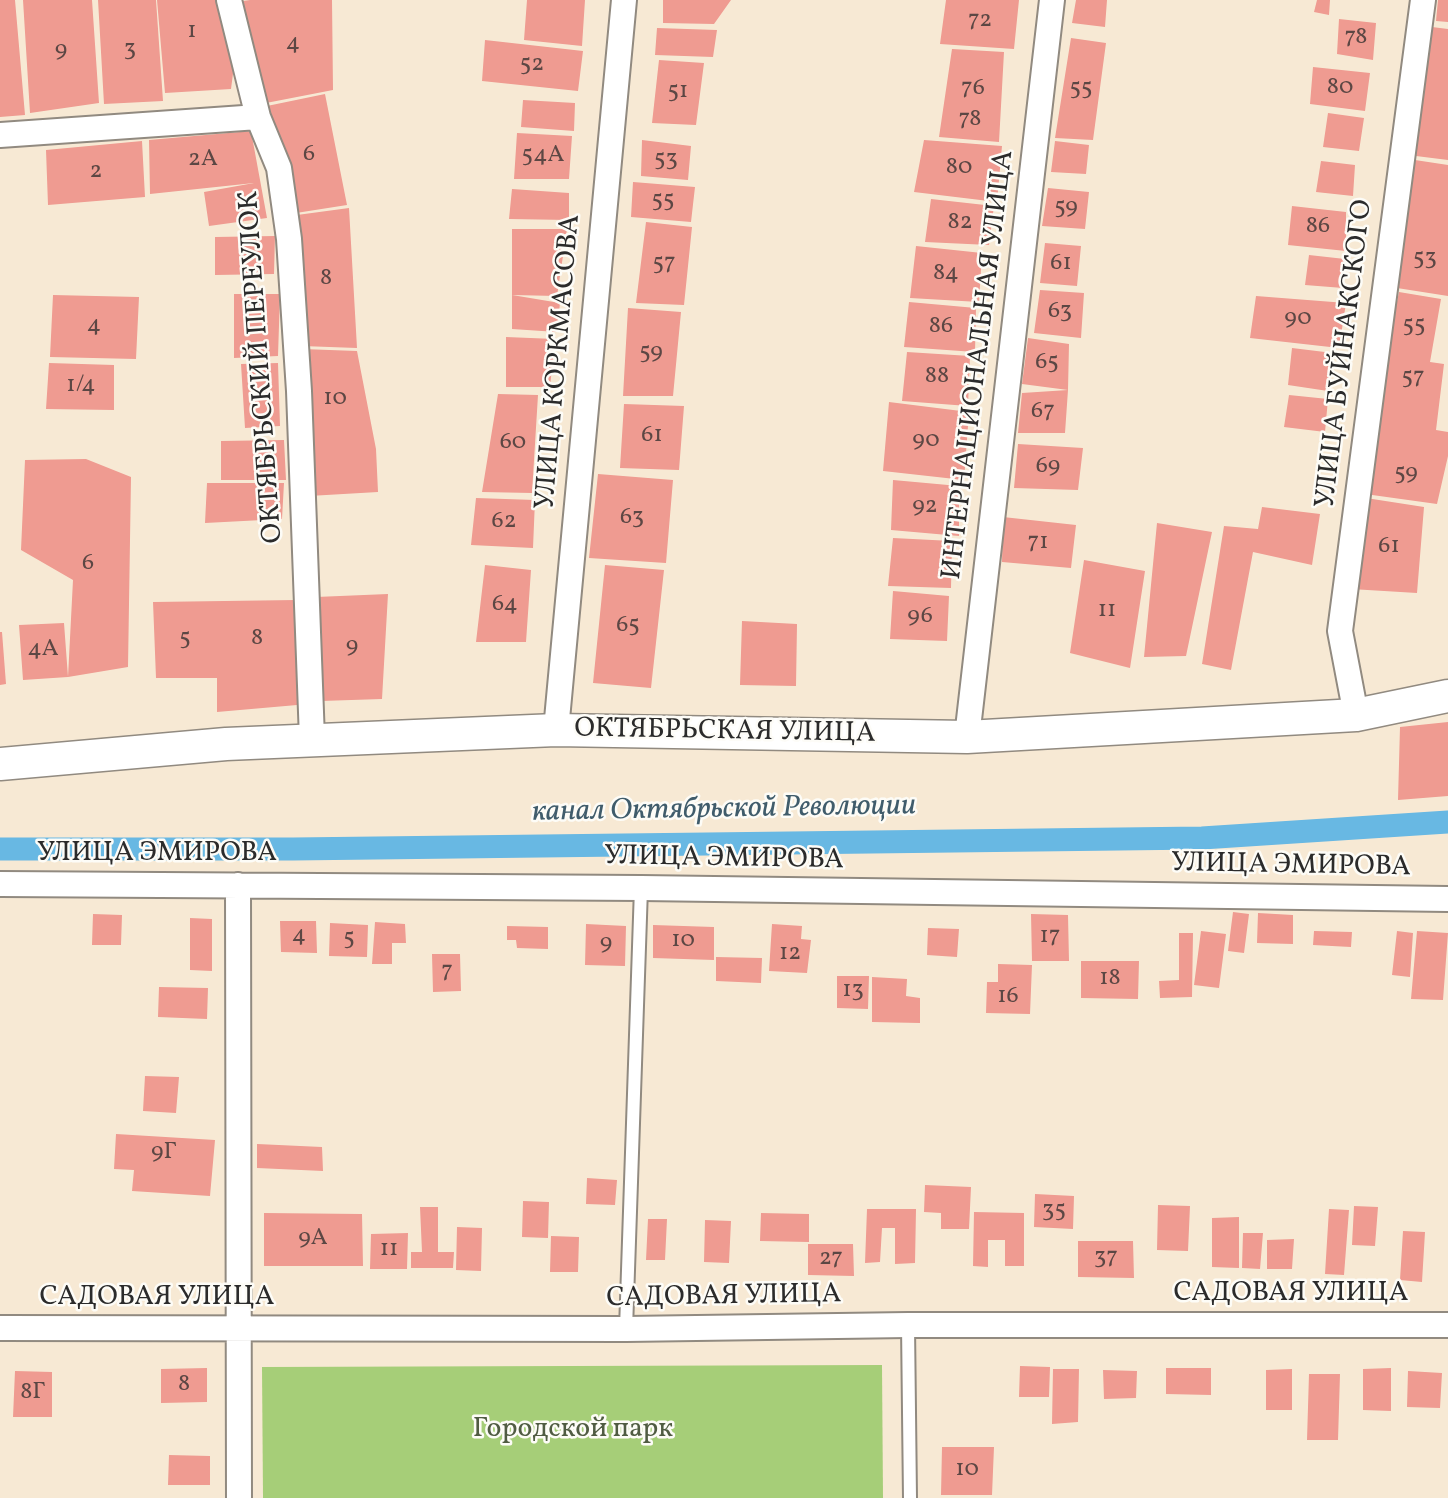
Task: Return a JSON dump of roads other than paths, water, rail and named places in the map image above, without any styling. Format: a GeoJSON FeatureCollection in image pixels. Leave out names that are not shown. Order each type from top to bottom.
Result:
{"type":"FeatureCollection","features":[{"type":"Feature","properties":{"kind":"street","name":"ОКТЯБРЬСКИЙ ПЕРЕУЛОК"},"geometry":{"type":"LineString","coordinates":[[229,0],[258,117],[279,168],[289,239],[299,391],[312,739]]}},
{"type":"Feature","properties":{"kind":"street","name":"УЛИЦА КОРКМАСОВА"},"geometry":{"type":"LineString","coordinates":[[556,730],[624,0]]}},
{"type":"Feature","properties":{"kind":"street","name":"ИНТЕРНАЦИОНАЛЬНАЯ УЛИЦА"},"geometry":{"type":"LineString","coordinates":[[967,737],[1052,0]]}},
{"type":"Feature","properties":{"kind":"street","name":"УЛИЦА БУЙНАКСКОГО"},"geometry":{"type":"LineString","coordinates":[[1356,715],[1340,631],[1423,0]]}},
{"type":"Feature","properties":{"kind":"street"},"geometry":{"type":"LineString","coordinates":[[0,135],[258,117]]}},
{"type":"Feature","properties":{"kind":"street","name":"ОКТЯБРЬСКАЯ УЛИЦА"},"geometry":{"type":"LineString","coordinates":[[0,764],[226,744],[556,730],[967,737],[1356,715],[1448,696]]}},
{"type":"Feature","properties":{"kind":"street","name":"УЛИЦА ЭМИРОВА"},"geometry":{"type":"LineString","coordinates":[[0,884],[641,888],[1448,899]]}},
{"type":"Feature","properties":{"kind":"street"},"geometry":{"type":"LineString","coordinates":[[237,885],[239,1498]]}},
{"type":"Feature","properties":{"kind":"street","name":"САДОВАЯ УЛИЦА"},"geometry":{"type":"LineString","coordinates":[[0,1328],[626,1329],[908,1325],[1448,1325]]}},
{"type":"Feature","properties":{"kind":"lane"},"geometry":{"type":"LineString","coordinates":[[626,1329],[641,888]]}},
{"type":"Feature","properties":{"kind":"lane"},"geometry":{"type":"LineString","coordinates":[[908,1325],[910,1498]]}},
{"type":"Feature","properties":{"kind":"waterway","name":"канал Октябрьской Революции"},"geometry":{"type":"LineString","coordinates":[[0,849],[293,849],[1202,838],[1448,822]]}},
{"type":"Feature","properties":{"kind":"park label","name":"Городской парк"},"geometry":{"type":"Point","coordinates":[573,1431]}}]}
